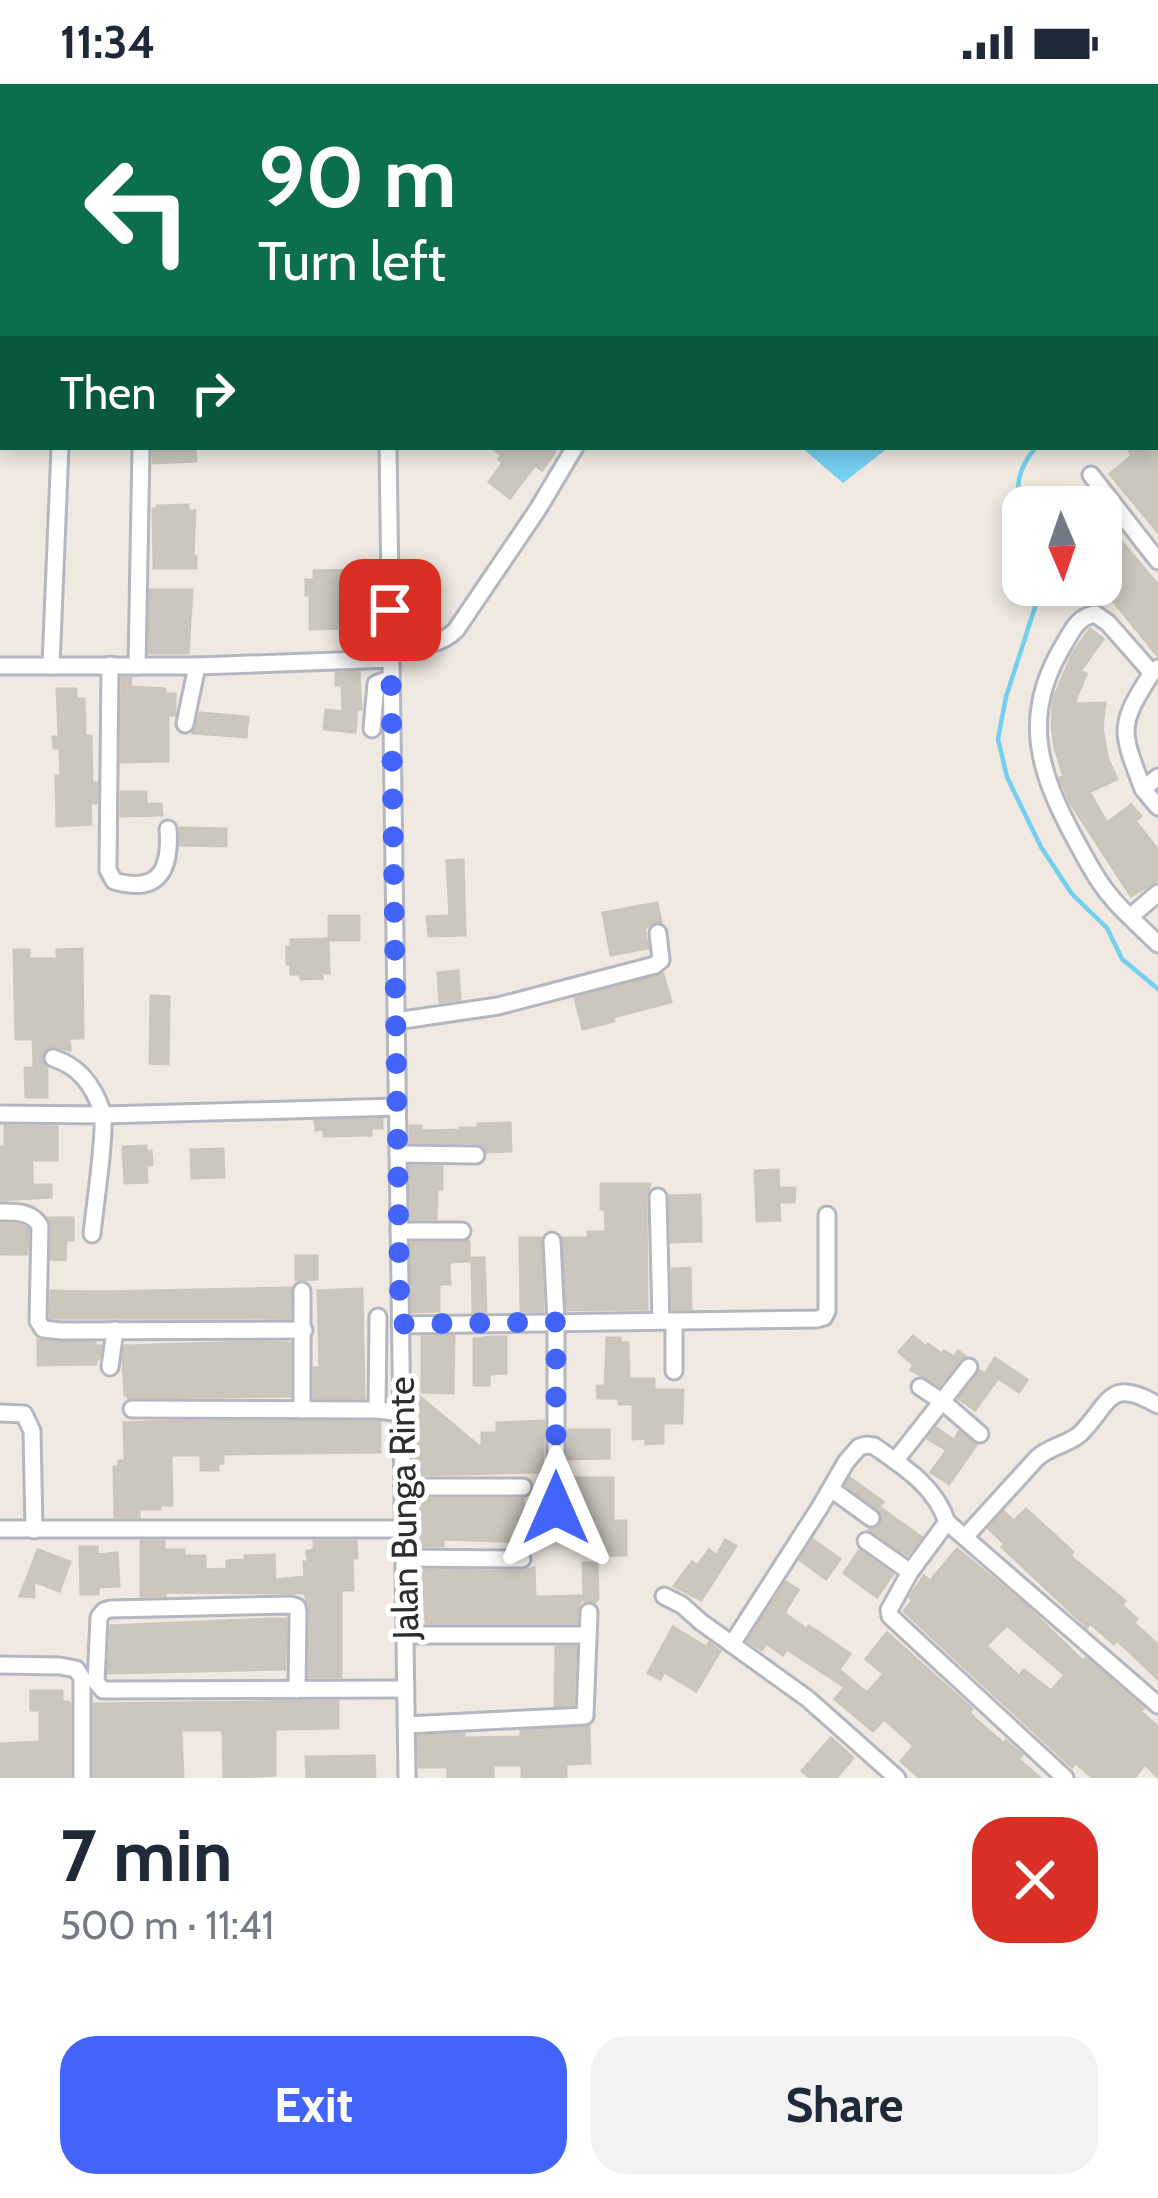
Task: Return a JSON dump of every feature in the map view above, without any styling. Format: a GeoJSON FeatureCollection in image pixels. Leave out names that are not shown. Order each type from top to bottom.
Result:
{"type":"FeatureCollection","features":[{"type":"Feature","properties":{"kind":"street"},"geometry":{"type":"LineString","coordinates":[[51,666],[60,450]]}},
{"type":"Feature","properties":{"kind":"street"},"geometry":{"type":"LineString","coordinates":[[136,666],[141,450]]}},
{"type":"Feature","properties":{"kind":"street","name":"Jalan Bunga Rinte"},"geometry":{"type":"LineString","coordinates":[[388,450],[407,1778]]}},
{"type":"Feature","properties":{"kind":"street"},"geometry":{"type":"LineString","coordinates":[[0,666],[197,666],[391,655],[447,639],[573,450]]}},
{"type":"Feature","properties":{"kind":"street"},"geometry":{"type":"LineString","coordinates":[[1091,476],[1158,561]]}},
{"type":"Feature","properties":{"kind":"street"},"geometry":{"type":"LineString","coordinates":[[1158,807],[1143,789],[1128,750],[1126,720],[1155,670],[1108,623],[1095,614],[1085,616],[1056,658],[1041,699],[1038,740],[1053,799],[1105,893],[1158,944]]}},
{"type":"Feature","properties":{"kind":"street"},"geometry":{"type":"LineString","coordinates":[[110,665],[108,870],[114,881],[140,885],[157,879],[169,848],[168,829]]}},
{"type":"Feature","properties":{"kind":"street"},"geometry":{"type":"LineString","coordinates":[[185,724],[197,666]]}},
{"type":"Feature","properties":{"kind":"street"},"geometry":{"type":"LineString","coordinates":[[372,729],[376,684],[391,678]]}},
{"type":"Feature","properties":{"kind":"street"},"geometry":{"type":"LineString","coordinates":[[1143,789],[1158,777]]}},
{"type":"Feature","properties":{"kind":"street"},"geometry":{"type":"LineString","coordinates":[[1130,917],[1158,893]]}},
{"type":"Feature","properties":{"kind":"street"},"geometry":{"type":"LineString","coordinates":[[396,1022],[498,1006],[655,965],[662,953],[658,933]]}},
{"type":"Feature","properties":{"kind":"street"},"geometry":{"type":"LineString","coordinates":[[53,1058],[81,1072],[104,1115],[92,1234]]}},
{"type":"Feature","properties":{"kind":"street"},"geometry":{"type":"LineString","coordinates":[[0,1114],[397,1107]]}},
{"type":"Feature","properties":{"kind":"street"},"geometry":{"type":"LineString","coordinates":[[398,1154],[476,1155]]}},
{"type":"Feature","properties":{"kind":"street"},"geometry":{"type":"LineString","coordinates":[[658,1197],[674,1371]]}},
{"type":"Feature","properties":{"kind":"street"},"geometry":{"type":"LineString","coordinates":[[0,1212],[24,1213],[40,1226],[38,1321],[44,1329],[304,1330]]}},
{"type":"Feature","properties":{"kind":"street"},"geometry":{"type":"LineString","coordinates":[[400,1324],[817,1319],[827,1311],[827,1215]]}},
{"type":"Feature","properties":{"kind":"street"},"geometry":{"type":"LineString","coordinates":[[399,1231],[462,1231]]}},
{"type":"Feature","properties":{"kind":"street"},"geometry":{"type":"LineString","coordinates":[[552,1241],[556,1508]]}},
{"type":"Feature","properties":{"kind":"street"},"geometry":{"type":"LineString","coordinates":[[302,1292],[302,1410]]}},
{"type":"Feature","properties":{"kind":"street"},"geometry":{"type":"LineString","coordinates":[[377,1409],[378,1318]]}},
{"type":"Feature","properties":{"kind":"street"},"geometry":{"type":"LineString","coordinates":[[110,1367],[115,1330]]}},
{"type":"Feature","properties":{"kind":"street"},"geometry":{"type":"LineString","coordinates":[[895,1461],[969,1367]]}},
{"type":"Feature","properties":{"kind":"street"},"geometry":{"type":"LineString","coordinates":[[920,1387],[980,1434]]}},
{"type":"Feature","properties":{"kind":"street"},"geometry":{"type":"LineString","coordinates":[[966,1536],[1044,1451],[1079,1435],[1112,1396],[1130,1392],[1158,1405]]}},
{"type":"Feature","properties":{"kind":"street"},"geometry":{"type":"LineString","coordinates":[[133,1409],[377,1409],[402,1413]]}},
{"type":"Feature","properties":{"kind":"street"},"geometry":{"type":"LineString","coordinates":[[0,1413],[24,1414],[32,1431],[34,1530]]}},
{"type":"Feature","properties":{"kind":"street"},"geometry":{"type":"LineString","coordinates":[[732,1644],[846,1462],[866,1444],[932,1490],[947,1522],[1158,1706]]}},
{"type":"Feature","properties":{"kind":"street"},"geometry":{"type":"LineString","coordinates":[[403,1487],[523,1487]]}},
{"type":"Feature","properties":{"kind":"street"},"geometry":{"type":"LineString","coordinates":[[831,1489],[871,1518]]}},
{"type":"Feature","properties":{"kind":"street"},"geometry":{"type":"LineString","coordinates":[[947,1522],[889,1610],[893,1621],[1065,1778]]}},
{"type":"Feature","properties":{"kind":"street"},"geometry":{"type":"LineString","coordinates":[[0,1528],[404,1529]]}},
{"type":"Feature","properties":{"kind":"street"},"geometry":{"type":"LineString","coordinates":[[866,1540],[910,1572]]}},
{"type":"Feature","properties":{"kind":"street"},"geometry":{"type":"LineString","coordinates":[[404,1558],[522,1559]]}},
{"type":"Feature","properties":{"kind":"street"},"geometry":{"type":"LineString","coordinates":[[664,1596],[808,1699],[897,1778]]}},
{"type":"Feature","properties":{"kind":"street"},"geometry":{"type":"LineString","coordinates":[[297,1690],[297,1607],[110,1609],[99,1616],[96,1682],[104,1690],[297,1690],[406,1689]]}},
{"type":"Feature","properties":{"kind":"street"},"geometry":{"type":"LineString","coordinates":[[406,1726],[585,1716],[589,1612]]}},
{"type":"Feature","properties":{"kind":"street"},"geometry":{"type":"LineString","coordinates":[[405,1635],[588,1635]]}},
{"type":"Feature","properties":{"kind":"street"},"geometry":{"type":"LineString","coordinates":[[0,1665],[76,1669],[82,1678],[82,1778]]}},
{"type":"Feature","properties":{"kind":"water"},"geometry":{"type":"Polygon","coordinates":[[[804,450],[885,450],[843,483],[804,450]]]}},
{"type":"Feature","properties":{"kind":"building"},"geometry":{"type":"Polygon","coordinates":[[[153,450],[195,450],[196,461],[153,463],[153,450]]]}},
{"type":"Feature","properties":{"kind":"building"},"geometry":{"type":"Polygon","coordinates":[[[495,450],[555,452],[542,470],[535,465],[510,498],[489,482],[503,463],[495,450]]]}},
{"type":"Feature","properties":{"kind":"building"},"geometry":{"type":"Polygon","coordinates":[[[1129,450],[1157,450],[1158,532],[1122,486],[1110,474],[1132,456],[1129,450]]]}},
{"type":"Feature","properties":{"kind":"building"},"geometry":{"type":"Polygon","coordinates":[[[188,505],[188,511],[195,511],[196,568],[154,568],[153,509],[188,505]]]}},
{"type":"Feature","properties":{"kind":"building"},"geometry":{"type":"Polygon","coordinates":[[[1122,542],[1158,585],[1158,656],[1117,606],[1122,606],[1122,542]]]}},
{"type":"Feature","properties":{"kind":"building"},"geometry":{"type":"Polygon","coordinates":[[[356,570],[356,584],[348,584],[350,628],[310,629],[306,580],[314,580],[314,571],[356,570]]]}},
{"type":"Feature","properties":{"kind":"building"},"geometry":{"type":"Polygon","coordinates":[[[150,590],[192,590],[188,653],[149,653],[150,590]]]}},
{"type":"Feature","properties":{"kind":"building"},"geometry":{"type":"Polygon","coordinates":[[[352,627],[377,627],[377,645],[352,646],[352,627]]]}},
{"type":"Feature","properties":{"kind":"building"},"geometry":{"type":"Polygon","coordinates":[[[1090,629],[1103,639],[1080,671],[1086,674],[1074,704],[1105,703],[1102,728],[1117,779],[1089,792],[1107,823],[1131,805],[1141,816],[1135,821],[1158,850],[1158,880],[1131,896],[1070,802],[1055,748],[1053,700],[1072,655],[1090,629]]]}},
{"type":"Feature","properties":{"kind":"building"},"geometry":{"type":"Polygon","coordinates":[[[359,672],[361,709],[357,709],[355,732],[324,729],[326,710],[343,712],[342,685],[336,685],[336,673],[359,672]]]}},
{"type":"Feature","properties":{"kind":"building"},"geometry":{"type":"Polygon","coordinates":[[[122,678],[131,678],[130,687],[175,694],[175,715],[168,715],[168,761],[121,762],[122,678]]]}},
{"type":"Feature","properties":{"kind":"building"},"geometry":{"type":"Polygon","coordinates":[[[57,689],[76,689],[76,699],[84,699],[92,783],[97,783],[97,803],[90,803],[91,824],[57,826],[60,748],[54,748],[53,737],[59,737],[57,689]]]}},
{"type":"Feature","properties":{"kind":"building"},"geometry":{"type":"Polygon","coordinates":[[[200,713],[248,717],[246,737],[193,733],[200,713]]]}},
{"type":"Feature","properties":{"kind":"building"},"geometry":{"type":"Polygon","coordinates":[[[121,792],[146,792],[146,804],[161,804],[162,815],[121,816],[121,792]]]}},
{"type":"Feature","properties":{"kind":"building"},"geometry":{"type":"Polygon","coordinates":[[[180,828],[226,829],[226,846],[180,845],[180,828]]]}},
{"type":"Feature","properties":{"kind":"building"},"geometry":{"type":"Polygon","coordinates":[[[463,860],[465,935],[429,936],[427,917],[450,916],[447,861],[463,860]]]}},
{"type":"Feature","properties":{"kind":"building"},"geometry":{"type":"Polygon","coordinates":[[[657,903],[661,922],[644,929],[648,948],[611,955],[603,913],[657,903]]]}},
{"type":"Feature","properties":{"kind":"building"},"geometry":{"type":"Polygon","coordinates":[[[329,916],[359,916],[359,940],[329,940],[329,916]]]}},
{"type":"Feature","properties":{"kind":"building"},"geometry":{"type":"Polygon","coordinates":[[[328,939],[329,973],[301,979],[300,974],[291,974],[287,947],[291,940],[328,939]]]}},
{"type":"Feature","properties":{"kind":"building"},"geometry":{"type":"Polygon","coordinates":[[[82,949],[83,1038],[69,1038],[70,1050],[52,1046],[45,1050],[41,1059],[47,1068],[47,1097],[26,1097],[25,1068],[34,1068],[33,1039],[16,1039],[14,950],[29,950],[29,959],[57,959],[57,950],[82,949]]]}},
{"type":"Feature","properties":{"kind":"building"},"geometry":{"type":"Polygon","coordinates":[[[458,971],[460,999],[440,1002],[438,973],[458,971]]]}},
{"type":"Feature","properties":{"kind":"building"},"geometry":{"type":"Polygon","coordinates":[[[663,974],[671,1002],[583,1029],[575,998],[663,974]]]}},
{"type":"Feature","properties":{"kind":"building"},"geometry":{"type":"Polygon","coordinates":[[[151,996],[169,997],[168,1064],[150,1063],[151,996]]]}},
{"type":"Feature","properties":{"kind":"building"},"geometry":{"type":"Polygon","coordinates":[[[382,1119],[382,1128],[371,1128],[371,1135],[324,1136],[324,1129],[316,1130],[315,1121],[382,1119]]]}},
{"type":"Feature","properties":{"kind":"building"},"geometry":{"type":"Polygon","coordinates":[[[510,1123],[511,1151],[487,1152],[476,1143],[410,1142],[410,1126],[421,1126],[421,1131],[460,1130],[510,1123]]]}},
{"type":"Feature","properties":{"kind":"building"},"geometry":{"type":"Polygon","coordinates":[[[5,1126],[57,1127],[57,1160],[32,1160],[32,1185],[51,1185],[51,1197],[0,1200],[5,1126]]]}},
{"type":"Feature","properties":{"kind":"building"},"geometry":{"type":"Polygon","coordinates":[[[146,1146],[152,1165],[146,1165],[147,1182],[125,1183],[123,1147],[146,1146]]]}},
{"type":"Feature","properties":{"kind":"building"},"geometry":{"type":"Polygon","coordinates":[[[223,1149],[224,1177],[192,1178],[191,1150],[223,1149]]]}},
{"type":"Feature","properties":{"kind":"building"},"geometry":{"type":"Polygon","coordinates":[[[410,1166],[442,1167],[436,1219],[411,1219],[410,1166]]]}},
{"type":"Feature","properties":{"kind":"building"},"geometry":{"type":"Polygon","coordinates":[[[778,1170],[779,1188],[795,1188],[794,1202],[779,1202],[780,1220],[757,1221],[755,1171],[778,1170]]]}},
{"type":"Feature","properties":{"kind":"building"},"geometry":{"type":"Polygon","coordinates":[[[601,1184],[650,1184],[646,1197],[647,1309],[567,1310],[563,1238],[606,1232],[601,1184]]]}},
{"type":"Feature","properties":{"kind":"building"},"geometry":{"type":"Polygon","coordinates":[[[700,1195],[701,1241],[671,1242],[670,1196],[700,1195]]]}},
{"type":"Feature","properties":{"kind":"building"},"geometry":{"type":"Polygon","coordinates":[[[49,1218],[73,1218],[73,1240],[66,1240],[65,1260],[51,1259],[49,1218]]]}},
{"type":"Feature","properties":{"kind":"building"},"geometry":{"type":"Polygon","coordinates":[[[0,1224],[28,1229],[27,1254],[0,1254],[0,1224]]]}},
{"type":"Feature","properties":{"kind":"building"},"geometry":{"type":"Polygon","coordinates":[[[520,1238],[541,1238],[543,1311],[521,1311],[520,1238]]]}},
{"type":"Feature","properties":{"kind":"building"},"geometry":{"type":"Polygon","coordinates":[[[469,1241],[469,1261],[449,1262],[450,1284],[439,1284],[439,1311],[412,1312],[411,1243],[469,1241]]]}},
{"type":"Feature","properties":{"kind":"building"},"geometry":{"type":"Polygon","coordinates":[[[296,1256],[317,1256],[317,1279],[296,1280],[296,1256]]]}},
{"type":"Feature","properties":{"kind":"building"},"geometry":{"type":"Polygon","coordinates":[[[472,1258],[484,1258],[486,1312],[473,1312],[472,1258]]]}},
{"type":"Feature","properties":{"kind":"building"},"geometry":{"type":"Polygon","coordinates":[[[690,1268],[691,1309],[673,1309],[672,1269],[690,1268]]]}},
{"type":"Feature","properties":{"kind":"building"},"geometry":{"type":"Polygon","coordinates":[[[291,1288],[290,1318],[50,1318],[51,1291],[291,1288]]]}},
{"type":"Feature","properties":{"kind":"building"},"geometry":{"type":"Polygon","coordinates":[[[362,1289],[364,1398],[314,1398],[314,1368],[320,1368],[318,1291],[362,1289]]]}},
{"type":"Feature","properties":{"kind":"building"},"geometry":{"type":"Polygon","coordinates":[[[454,1336],[453,1393],[422,1392],[422,1337],[454,1336]]]}},
{"type":"Feature","properties":{"kind":"building"},"geometry":{"type":"Polygon","coordinates":[[[913,1336],[942,1354],[954,1357],[958,1351],[965,1356],[939,1385],[911,1370],[914,1365],[899,1352],[913,1336]]]}},
{"type":"Feature","properties":{"kind":"building"},"geometry":{"type":"Polygon","coordinates":[[[506,1337],[506,1373],[489,1374],[489,1385],[474,1385],[474,1339],[506,1337]]]}},
{"type":"Feature","properties":{"kind":"building"},"geometry":{"type":"Polygon","coordinates":[[[607,1338],[628,1343],[629,1379],[654,1379],[654,1390],[683,1390],[682,1423],[663,1423],[663,1443],[633,1439],[633,1404],[598,1398],[597,1386],[605,1386],[607,1338]]]}},
{"type":"Feature","properties":{"kind":"building"},"geometry":{"type":"Polygon","coordinates":[[[38,1340],[95,1343],[101,1346],[99,1359],[96,1364],[38,1365],[38,1340]]]}},
{"type":"Feature","properties":{"kind":"building"},"geometry":{"type":"Polygon","coordinates":[[[290,1343],[290,1396],[125,1395],[125,1346],[290,1343]]]}},
{"type":"Feature","properties":{"kind":"building"},"geometry":{"type":"Polygon","coordinates":[[[995,1358],[1027,1380],[1019,1392],[998,1378],[975,1410],[959,1399],[995,1358]]]}},
{"type":"Feature","properties":{"kind":"building"},"geometry":{"type":"Polygon","coordinates":[[[420,1397],[482,1449],[482,1433],[497,1433],[497,1423],[544,1421],[542,1472],[415,1475],[420,1397]]]}},
{"type":"Feature","properties":{"kind":"building"},"geometry":{"type":"Polygon","coordinates":[[[380,1422],[380,1452],[223,1454],[218,1470],[201,1470],[201,1455],[171,1455],[172,1505],[139,1509],[139,1517],[115,1517],[114,1467],[125,1461],[124,1423],[380,1422]]]}},
{"type":"Feature","properties":{"kind":"building"},"geometry":{"type":"Polygon","coordinates":[[[936,1428],[954,1440],[959,1432],[976,1445],[949,1484],[931,1472],[947,1450],[928,1439],[936,1428]]]}},
{"type":"Feature","properties":{"kind":"building"},"geometry":{"type":"Polygon","coordinates":[[[568,1430],[609,1430],[609,1458],[568,1459],[568,1430]]]}},
{"type":"Feature","properties":{"kind":"building"},"geometry":{"type":"Polygon","coordinates":[[[569,1478],[613,1478],[613,1521],[626,1521],[626,1555],[588,1556],[588,1532],[581,1532],[582,1500],[569,1500],[569,1478]]]}},
{"type":"Feature","properties":{"kind":"building"},"geometry":{"type":"Polygon","coordinates":[[[850,1478],[883,1502],[879,1507],[921,1537],[907,1555],[869,1530],[880,1526],[882,1514],[846,1485],[850,1478]]]}},
{"type":"Feature","properties":{"kind":"building"},"geometry":{"type":"Polygon","coordinates":[[[415,1499],[523,1499],[524,1542],[443,1539],[443,1546],[416,1546],[415,1499]]]}},
{"type":"Feature","properties":{"kind":"building"},"geometry":{"type":"Polygon","coordinates":[[[1026,1509],[1073,1552],[1070,1556],[1125,1601],[1122,1605],[1137,1619],[1134,1623],[1158,1645],[1158,1679],[1117,1640],[1114,1644],[1090,1623],[1087,1627],[1002,1547],[1005,1544],[989,1529],[1004,1512],[1014,1521],[1026,1509]]]}},
{"type":"Feature","properties":{"kind":"building"},"geometry":{"type":"Polygon","coordinates":[[[725,1540],[736,1546],[701,1600],[674,1586],[692,1562],[697,1566],[709,1550],[717,1556],[725,1540]]]}},
{"type":"Feature","properties":{"kind":"building"},"geometry":{"type":"Polygon","coordinates":[[[813,1540],[840,1559],[826,1579],[800,1560],[813,1540]]]}},
{"type":"Feature","properties":{"kind":"building"},"geometry":{"type":"Polygon","coordinates":[[[141,1541],[164,1541],[164,1550],[205,1556],[205,1570],[227,1569],[227,1561],[246,1560],[245,1556],[274,1555],[275,1580],[305,1577],[304,1562],[308,1562],[307,1551],[314,1550],[314,1541],[356,1541],[353,1590],[341,1590],[341,1677],[309,1677],[310,1612],[305,1593],[141,1596],[141,1541]]]}},
{"type":"Feature","properties":{"kind":"building"},"geometry":{"type":"Polygon","coordinates":[[[80,1547],[97,1547],[97,1555],[117,1553],[119,1586],[81,1594],[80,1547]]]}},
{"type":"Feature","properties":{"kind":"building"},"geometry":{"type":"Polygon","coordinates":[[[957,1549],[1024,1604],[1083,1661],[1086,1658],[1143,1708],[1140,1711],[1158,1727],[1158,1777],[1145,1764],[1134,1778],[1093,1778],[1076,1763],[1072,1767],[904,1611],[924,1576],[930,1581],[957,1549]],[[1007,1625],[986,1646],[1019,1676],[1024,1670],[1051,1691],[1065,1675],[1007,1625]]]}},
{"type":"Feature","properties":{"kind":"building"},"geometry":{"type":"Polygon","coordinates":[[[38,1550],[70,1562],[59,1591],[34,1581],[34,1597],[20,1596],[38,1550]]]}},
{"type":"Feature","properties":{"kind":"building"},"geometry":{"type":"Polygon","coordinates":[[[859,1551],[893,1574],[877,1597],[844,1573],[859,1551]]]}},
{"type":"Feature","properties":{"kind":"building"},"geometry":{"type":"Polygon","coordinates":[[[583,1563],[597,1563],[595,1602],[584,1601],[583,1563]]]}},
{"type":"Feature","properties":{"kind":"building"},"geometry":{"type":"Polygon","coordinates":[[[534,1568],[535,1597],[583,1596],[577,1623],[426,1623],[423,1570],[534,1568]]]}},
{"type":"Feature","properties":{"kind":"building"},"geometry":{"type":"Polygon","coordinates":[[[786,1582],[798,1590],[784,1613],[850,1654],[839,1670],[867,1693],[884,1674],[866,1659],[887,1633],[972,1709],[969,1712],[975,1719],[1022,1755],[1018,1759],[1040,1778],[920,1778],[901,1761],[914,1746],[884,1719],[873,1731],[835,1699],[845,1687],[787,1649],[783,1655],[766,1643],[762,1650],[748,1641],[786,1582]]]}},
{"type":"Feature","properties":{"kind":"building"},"geometry":{"type":"Polygon","coordinates":[[[286,1619],[285,1669],[108,1673],[111,1626],[286,1619]]]}},
{"type":"Feature","properties":{"kind":"building"},"geometry":{"type":"Polygon","coordinates":[[[673,1627],[720,1651],[696,1691],[664,1672],[660,1679],[648,1673],[673,1627]]]}},
{"type":"Feature","properties":{"kind":"building"},"geometry":{"type":"Polygon","coordinates":[[[556,1647],[576,1647],[573,1705],[555,1706],[556,1647]]]}},
{"type":"Feature","properties":{"kind":"building"},"geometry":{"type":"Polygon","coordinates":[[[31,1691],[62,1691],[62,1702],[70,1705],[70,1778],[0,1778],[0,1744],[40,1742],[40,1710],[31,1710],[31,1691]]]}},
{"type":"Feature","properties":{"kind":"building"},"geometry":{"type":"Polygon","coordinates":[[[338,1701],[338,1728],[275,1729],[275,1775],[224,1778],[223,1730],[181,1730],[183,1778],[94,1778],[94,1704],[338,1701]]]}},
{"type":"Feature","properties":{"kind":"building"},"geometry":{"type":"Polygon","coordinates":[[[589,1727],[590,1763],[566,1764],[566,1778],[522,1778],[522,1765],[493,1765],[493,1778],[448,1778],[448,1767],[419,1767],[418,1736],[521,1737],[521,1731],[589,1727]]]}},
{"type":"Feature","properties":{"kind":"building"},"geometry":{"type":"Polygon","coordinates":[[[831,1738],[853,1758],[836,1778],[811,1778],[802,1771],[831,1738]]]}},
{"type":"Feature","properties":{"kind":"building"},"geometry":{"type":"Polygon","coordinates":[[[374,1756],[375,1778],[307,1778],[306,1757],[374,1756]]]}},
{"type":"Feature","properties":{"kind":"waterway"},"geometry":{"type":"LineString","coordinates":[[1019,486],[1022,468],[1034,450]]}},
{"type":"Feature","properties":{"kind":"waterway"},"geometry":{"type":"LineString","coordinates":[[1035,606],[1006,697],[998,739],[1007,777],[1041,847],[1072,894],[1107,928],[1122,959],[1158,989]]}},
{"type":"Feature","properties":{"kind":"route"},"geometry":{"type":"LineString","coordinates":[[390,610],[400,1324],[556,1322],[556,1508]]}}]}
